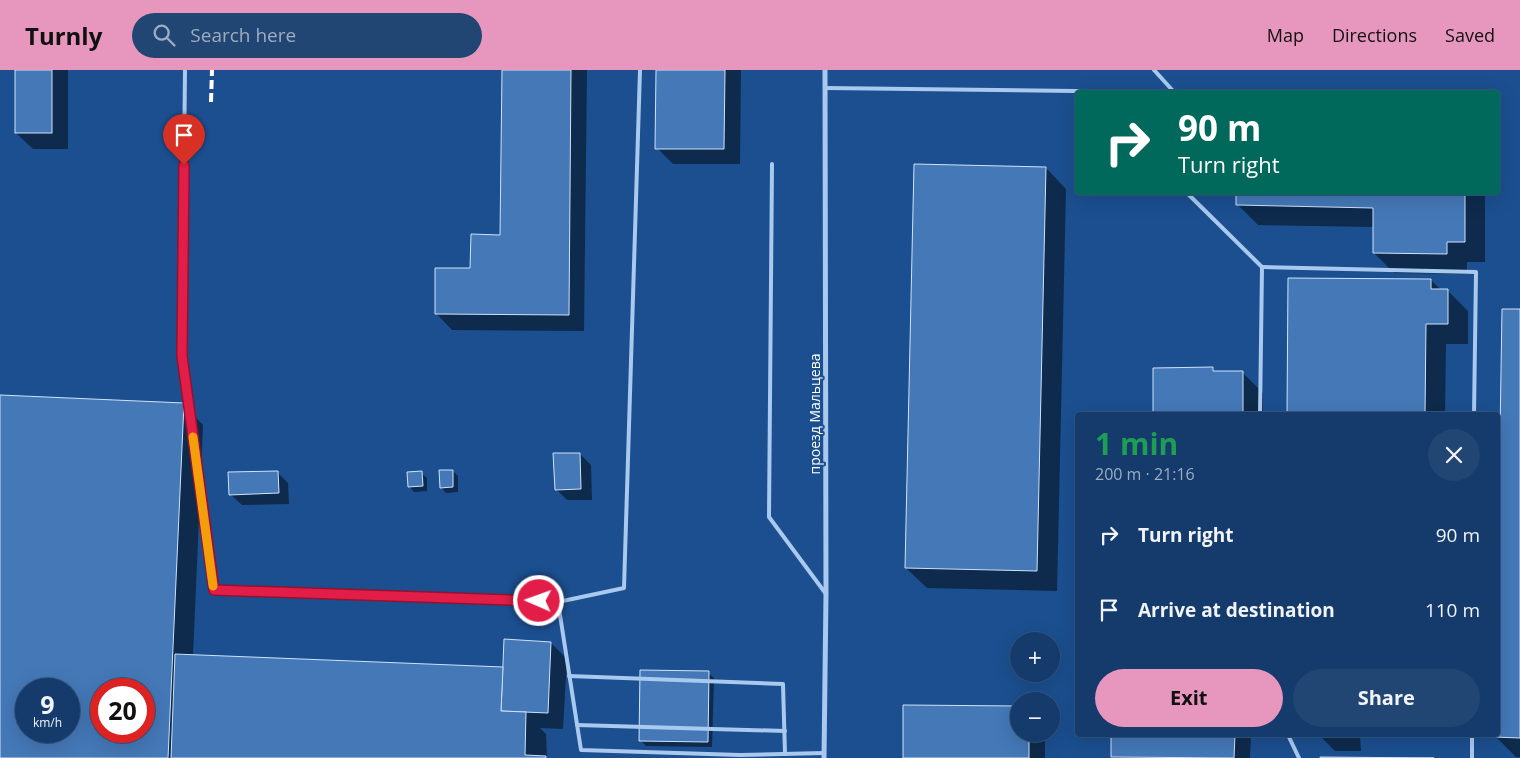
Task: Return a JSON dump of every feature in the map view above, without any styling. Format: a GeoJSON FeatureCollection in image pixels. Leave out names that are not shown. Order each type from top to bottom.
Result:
{"type":"FeatureCollection","features":[{"type":"Feature","properties":{"kind":"street","name":"проезд Мальцева"},"geometry":{"type":"LineString","coordinates":[[824,756],[826,594],[825,70]]}},
{"type":"Feature","properties":{"kind":"lane"},"geometry":{"type":"LineString","coordinates":[[185,70],[182,356],[214,590],[558,602],[624,588],[640,70]]}},
{"type":"Feature","properties":{"kind":"lane"},"geometry":{"type":"LineString","coordinates":[[1154,70],[1172,90]]}},
{"type":"Feature","properties":{"kind":"lane"},"geometry":{"type":"LineString","coordinates":[[826,88],[1075,91]]}},
{"type":"Feature","properties":{"kind":"lane"},"geometry":{"type":"LineString","coordinates":[[772,164],[769,517],[826,594]]}},
{"type":"Feature","properties":{"kind":"lane"},"geometry":{"type":"LineString","coordinates":[[1189,195],[1262,268],[1476,272],[1474,412]]}},
{"type":"Feature","properties":{"kind":"lane"},"geometry":{"type":"LineString","coordinates":[[1260,412],[1262,268]]}},
{"type":"Feature","properties":{"kind":"lane"},"geometry":{"type":"LineString","coordinates":[[558,602],[581,750],[824,756]]}},
{"type":"Feature","properties":{"kind":"lane"},"geometry":{"type":"LineString","coordinates":[[569,676],[784,684],[785,754]]}},
{"type":"Feature","properties":{"kind":"lane"},"geometry":{"type":"LineString","coordinates":[[577,726],[785,731]]}},
{"type":"Feature","properties":{"kind":"lane"},"geometry":{"type":"LineString","coordinates":[[1289,737],[1299,758]]}},
{"type":"Feature","properties":{"kind":"lane"},"geometry":{"type":"LineString","coordinates":[[1472,737],[1472,758]]}},
{"type":"Feature","properties":{"kind":"building"},"geometry":{"type":"Polygon","coordinates":[[[15,70],[52,70],[52,133],[15,133],[15,70]]]}},
{"type":"Feature","properties":{"kind":"building"},"geometry":{"type":"Polygon","coordinates":[[[502,70],[571,70],[569,315],[435,314],[435,268],[470,268],[471,234],[500,235],[502,70]]]}},
{"type":"Feature","properties":{"kind":"building"},"geometry":{"type":"Polygon","coordinates":[[[656,70],[725,70],[724,149],[655,149],[656,70]]]}},
{"type":"Feature","properties":{"kind":"building"},"geometry":{"type":"Polygon","coordinates":[[[914,164],[1046,167],[1037,571],[905,568],[914,164]]]}},
{"type":"Feature","properties":{"kind":"building"},"geometry":{"type":"Polygon","coordinates":[[[1236,195],[1465,195],[1465,242],[1447,242],[1447,254],[1373,253],[1373,208],[1236,205],[1236,195]]]}},
{"type":"Feature","properties":{"kind":"building"},"geometry":{"type":"Polygon","coordinates":[[[1288,278],[1431,279],[1431,289],[1448,289],[1448,324],[1426,324],[1425,412],[1287,412],[1288,278]]]}},
{"type":"Feature","properties":{"kind":"building"},"geometry":{"type":"Polygon","coordinates":[[[1502,309],[1520,309],[1520,738],[1494,737],[1500,737],[1502,309]]]}},
{"type":"Feature","properties":{"kind":"building"},"geometry":{"type":"Polygon","coordinates":[[[1213,367],[1213,371],[1243,371],[1243,412],[1153,412],[1153,368],[1213,367]]]}},
{"type":"Feature","properties":{"kind":"building"},"geometry":{"type":"Polygon","coordinates":[[[0,395],[184,403],[168,758],[0,758],[0,395]]]}},
{"type":"Feature","properties":{"kind":"building"},"geometry":{"type":"Polygon","coordinates":[[[553,453],[580,453],[581,489],[555,490],[553,453]]]}},
{"type":"Feature","properties":{"kind":"building"},"geometry":{"type":"Polygon","coordinates":[[[439,470],[453,470],[453,487],[440,488],[439,470]]]}},
{"type":"Feature","properties":{"kind":"building"},"geometry":{"type":"Polygon","coordinates":[[[278,471],[279,493],[229,495],[228,472],[278,471]]]}},
{"type":"Feature","properties":{"kind":"building"},"geometry":{"type":"Polygon","coordinates":[[[422,471],[423,486],[408,487],[407,472],[422,471]]]}},
{"type":"Feature","properties":{"kind":"building"},"geometry":{"type":"Polygon","coordinates":[[[504,639],[551,642],[548,713],[501,711],[504,639]]]}},
{"type":"Feature","properties":{"kind":"building"},"geometry":{"type":"Polygon","coordinates":[[[175,654],[503,667],[501,711],[526,712],[525,755],[546,756],[546,758],[171,758],[175,654]]]}},
{"type":"Feature","properties":{"kind":"building"},"geometry":{"type":"Polygon","coordinates":[[[640,670],[709,671],[708,742],[639,741],[640,670]]]}},
{"type":"Feature","properties":{"kind":"building"},"geometry":{"type":"Polygon","coordinates":[[[903,705],[1010,706],[1010,742],[1029,742],[1029,758],[903,758],[903,705]]]}},
{"type":"Feature","properties":{"kind":"building"},"geometry":{"type":"Polygon","coordinates":[[[1111,737],[1235,737],[1234,758],[1111,757],[1111,737]]]}},
{"type":"Feature","properties":{"kind":"building"},"geometry":{"type":"Polygon","coordinates":[[[1320,757],[1434,758],[1320,758],[1320,757]]]}},
{"type":"Feature","properties":{"kind":"railway"},"geometry":{"type":"LineString","coordinates":[[211,102],[212,70]]}},
{"type":"Feature","properties":{"kind":"slow traffic"},"geometry":{"type":"LineString","coordinates":[[193,437],[213,586]]}},
{"type":"Feature","properties":{"kind":"route"},"geometry":{"type":"LineString","coordinates":[[184,165],[182,356],[214,590],[539,601]]}}]}
